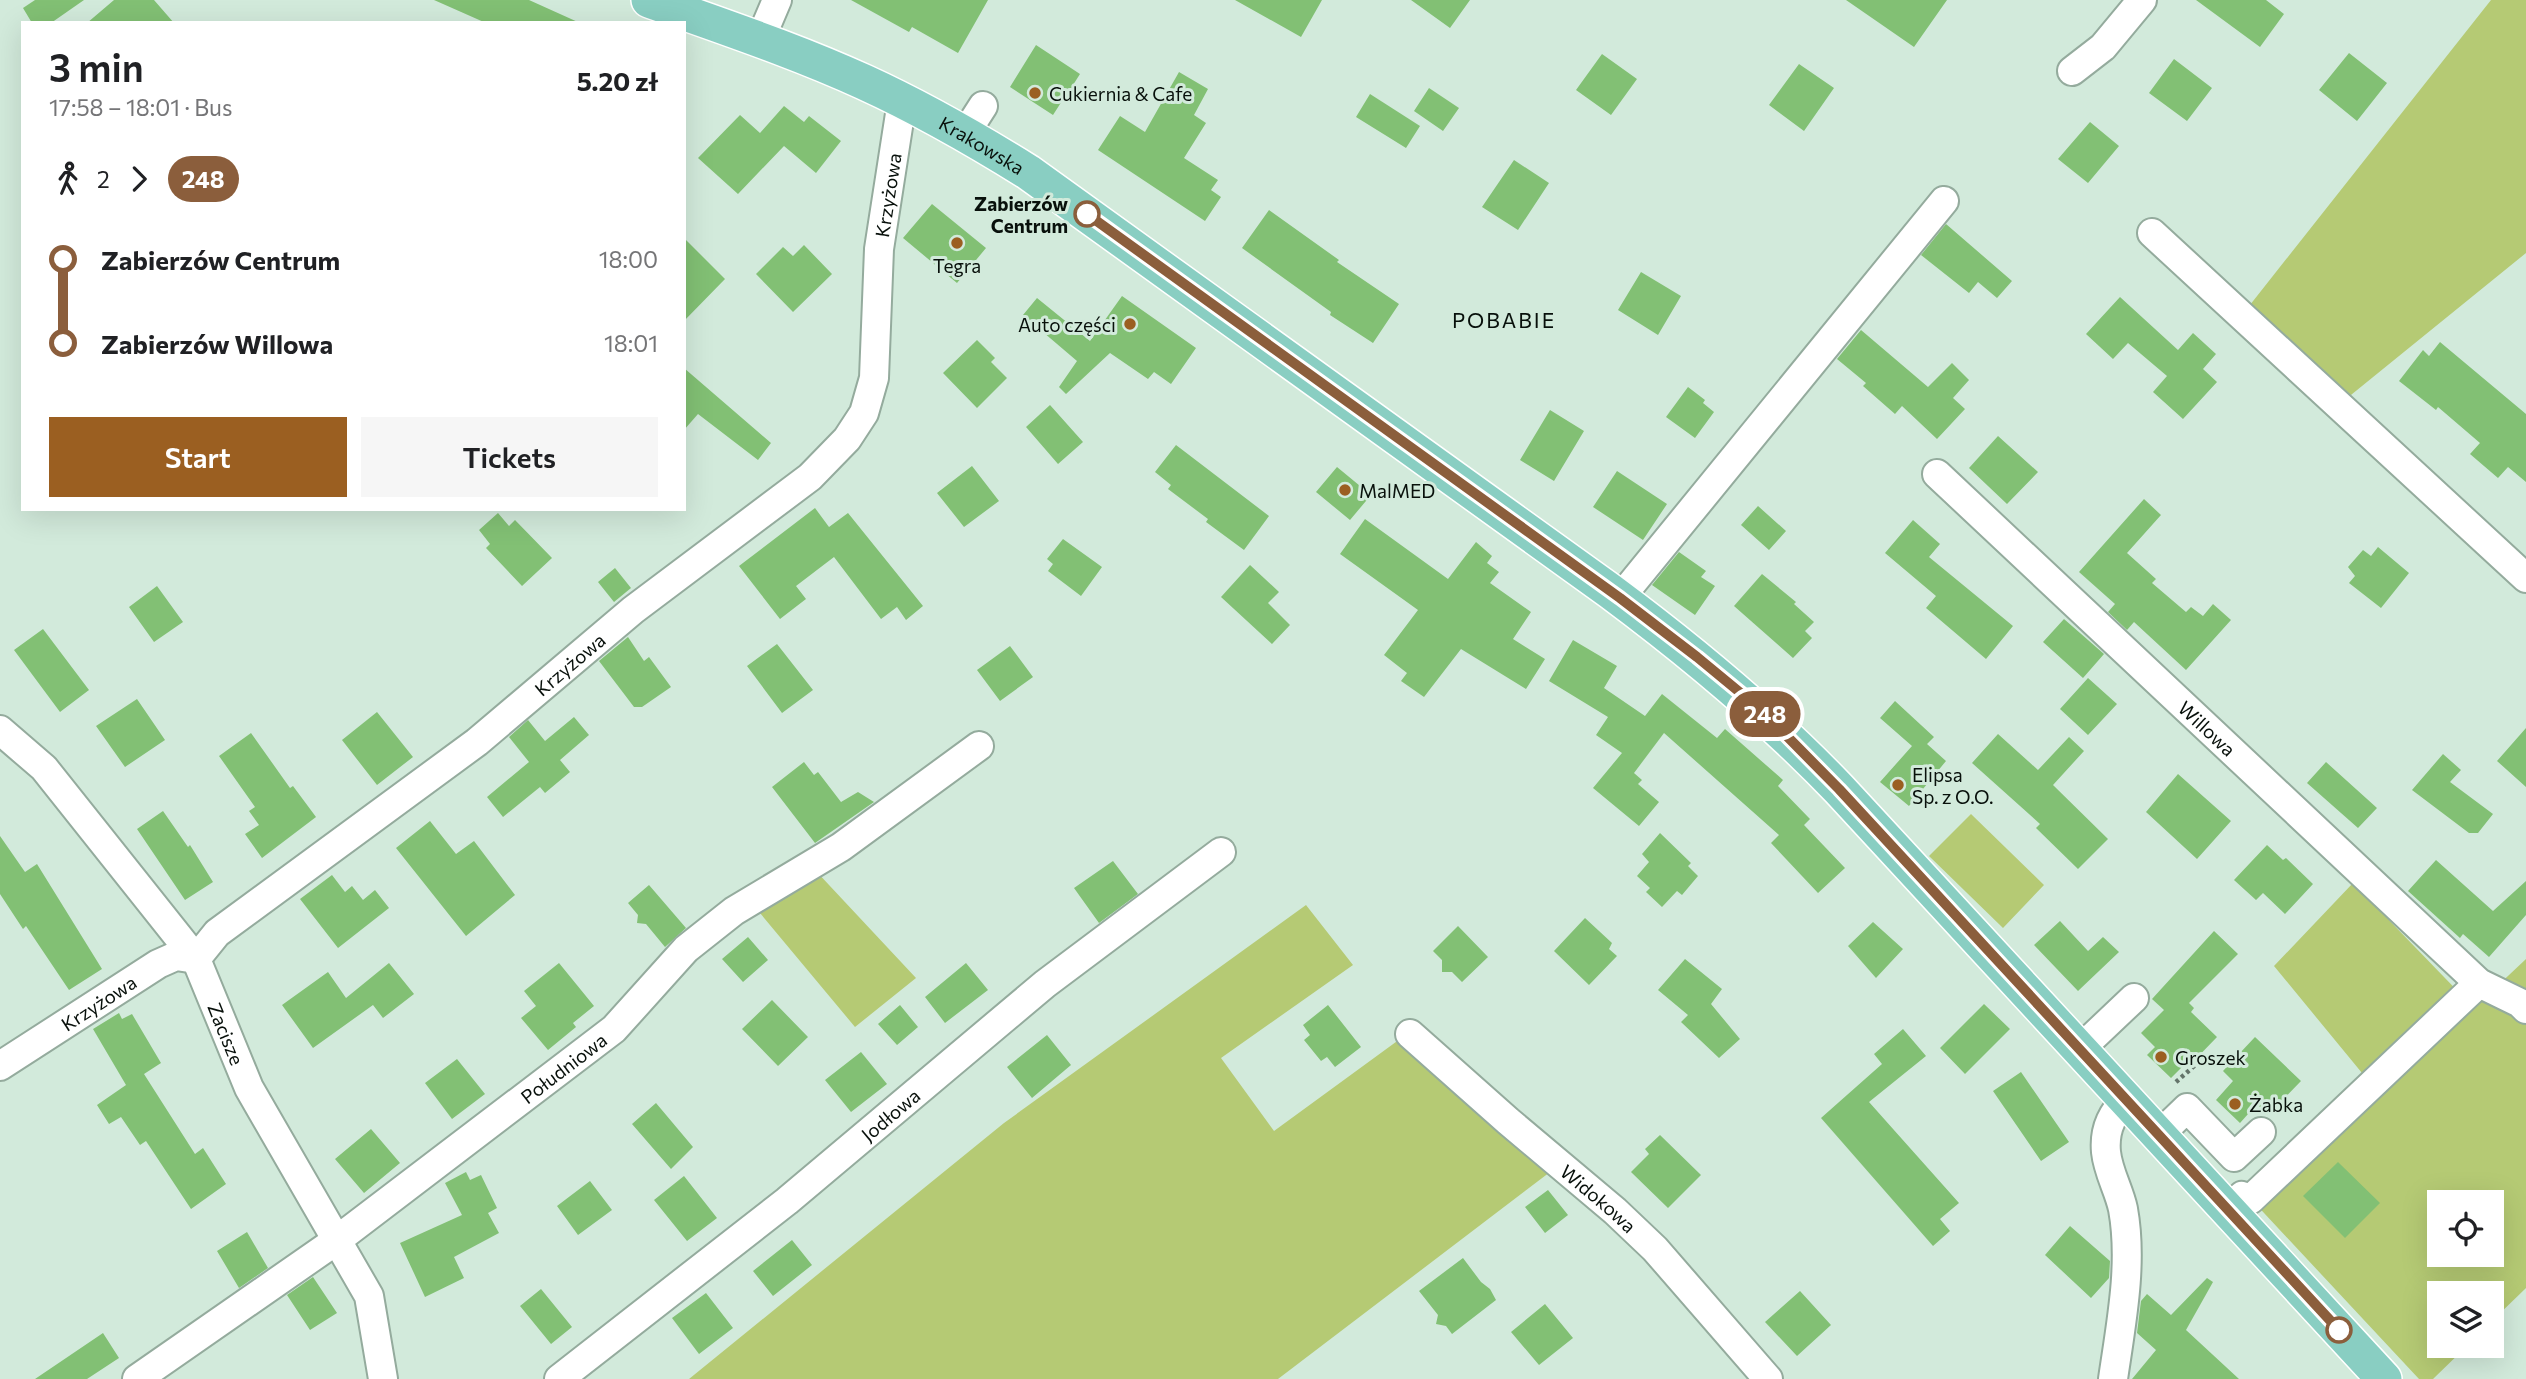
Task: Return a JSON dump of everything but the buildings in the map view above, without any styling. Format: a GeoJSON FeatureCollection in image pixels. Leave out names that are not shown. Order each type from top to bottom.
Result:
{"type":"FeatureCollection","features":[{"type":"Feature","properties":{"kind":"main road","name":"Krakowska"},"geometry":{"type":"LineString","coordinates":[[649,0],[814,60],[902,101],[974,120],[1028,172],[1620,598],[1697,657],[1760,709],[1793,741],[2384,1379]]}},
{"type":"Feature","properties":{"kind":"street"},"geometry":{"type":"LineString","coordinates":[[760,40],[777,0]]}},
{"type":"Feature","properties":{"kind":"street"},"geometry":{"type":"LineString","coordinates":[[2072,71],[2103,47],[2142,0]]}},
{"type":"Feature","properties":{"kind":"street","name":"Krzyżowa"},"geometry":{"type":"LineString","coordinates":[[0,1066],[158,964],[176,956],[196,959],[218,933],[477,742],[633,610],[810,477],[847,439],[869,402],[874,378],[879,249],[902,101]]}},
{"type":"Feature","properties":{"kind":"street"},"geometry":{"type":"LineString","coordinates":[[1620,598],[1944,201]]}},
{"type":"Feature","properties":{"kind":"street"},"geometry":{"type":"LineString","coordinates":[[2152,233],[2526,578]]}},
{"type":"Feature","properties":{"kind":"street","name":"Willowa"},"geometry":{"type":"LineString","coordinates":[[1937,474],[2479,984],[2520,1003],[2526,1009]]}},
{"type":"Feature","properties":{"kind":"street","name":"Zacisze"},"geometry":{"type":"LineString","coordinates":[[0,730],[44,768],[196,959],[249,1087],[369,1296],[383,1379]]}},
{"type":"Feature","properties":{"kind":"street","name":"Południowa"},"geometry":{"type":"LineString","coordinates":[[137,1379],[337,1240],[614,1029],[686,950],[734,911],[841,847],[979,746]]}},
{"type":"Feature","properties":{"kind":"street","name":"Jodłowa"},"geometry":{"type":"LineString","coordinates":[[559,1379],[787,1201],[1045,984],[1221,852]]}},
{"type":"Feature","properties":{"kind":"street"},"geometry":{"type":"LineString","coordinates":[[2228,1210],[2242,1196],[2251,1199],[2479,984]]}},
{"type":"Feature","properties":{"kind":"street"},"geometry":{"type":"LineString","coordinates":[[2079,1050],[2134,998]]}},
{"type":"Feature","properties":{"kind":"street","name":"Widokowa"},"geometry":{"type":"LineString","coordinates":[[1410,1034],[1635,1230],[1769,1379]]}},
{"type":"Feature","properties":{"kind":"street"},"geometry":{"type":"LineString","coordinates":[[2113,1379],[2127,1278],[2123,1209],[2106,1153],[2107,1129],[2113,1113],[2126,1100]]}},
{"type":"Feature","properties":{"kind":"street"},"geometry":{"type":"LineString","coordinates":[[2159,1135],[2187,1108],[2234,1157],[2262,1132]]}},
{"type":"Feature","properties":{"kind":"path"},"geometry":{"type":"LineString","coordinates":[[2176,1082],[2201,1059],[2198,1057]]}},
{"type":"Feature","properties":{"kind":"green space"},"geometry":{"type":"Polygon","coordinates":[[[2491,0],[2526,0],[2526,253],[2346,399],[2246,310],[2491,0]]]}},
{"type":"Feature","properties":{"kind":"green space"},"geometry":{"type":"Polygon","coordinates":[[[1971,814],[2044,885],[2003,928],[1929,856],[1971,814]]]}},
{"type":"Feature","properties":{"kind":"green space"},"geometry":{"type":"Polygon","coordinates":[[[815,870],[916,978],[855,1027],[755,907],[815,870]]]}},
{"type":"Feature","properties":{"kind":"green space"},"geometry":{"type":"Polygon","coordinates":[[[2353,883],[2474,1008],[2526,959],[2526,1288],[2504,1309],[2504,1281],[2427,1281],[2427,1358],[2455,1358],[2433,1379],[2419,1379],[2251,1199],[2376,1090],[2274,966],[2353,883]]]}},
{"type":"Feature","properties":{"kind":"green space"},"geometry":{"type":"Polygon","coordinates":[[[1306,905],[1353,965],[1221,1058],[1274,1131],[1400,1039],[1554,1169],[1278,1379],[689,1379],[1004,1123],[1306,905]]]}},
{"type":"Feature","properties":{"kind":"bus line","name":"248"},"geometry":{"type":"LineString","coordinates":[[1087,214],[1620,598],[1760,709],[1905,859],[2339,1330]]}},
{"type":"Feature","properties":{"kind":"place","name":"Cukiernia & Cafe"},"geometry":{"type":"Point","coordinates":[1035,93]}},
{"type":"Feature","properties":{"kind":"place","name":"Zabierzów Centrum"},"geometry":{"type":"Point","coordinates":[1087,214]}},
{"type":"Feature","properties":{"kind":"place","name":"Tegra"},"geometry":{"type":"Point","coordinates":[957,243]}},
{"type":"Feature","properties":{"kind":"place","name":"Auto części"},"geometry":{"type":"Point","coordinates":[1130,324]}},
{"type":"Feature","properties":{"kind":"place","name":"MalMED"},"geometry":{"type":"Point","coordinates":[1345,490]}},
{"type":"Feature","properties":{"kind":"place","name":"Elipsa Sp. z O.O."},"geometry":{"type":"Point","coordinates":[1898,785]}},
{"type":"Feature","properties":{"kind":"place","name":"Groszek"},"geometry":{"type":"Point","coordinates":[2161,1057]}},
{"type":"Feature","properties":{"kind":"place","name":"Żabka"},"geometry":{"type":"Point","coordinates":[2235,1104]}},
{"type":"Feature","properties":{"kind":"district","name":"POBABIE"},"geometry":{"type":"Point","coordinates":[1504,319]}}]}
